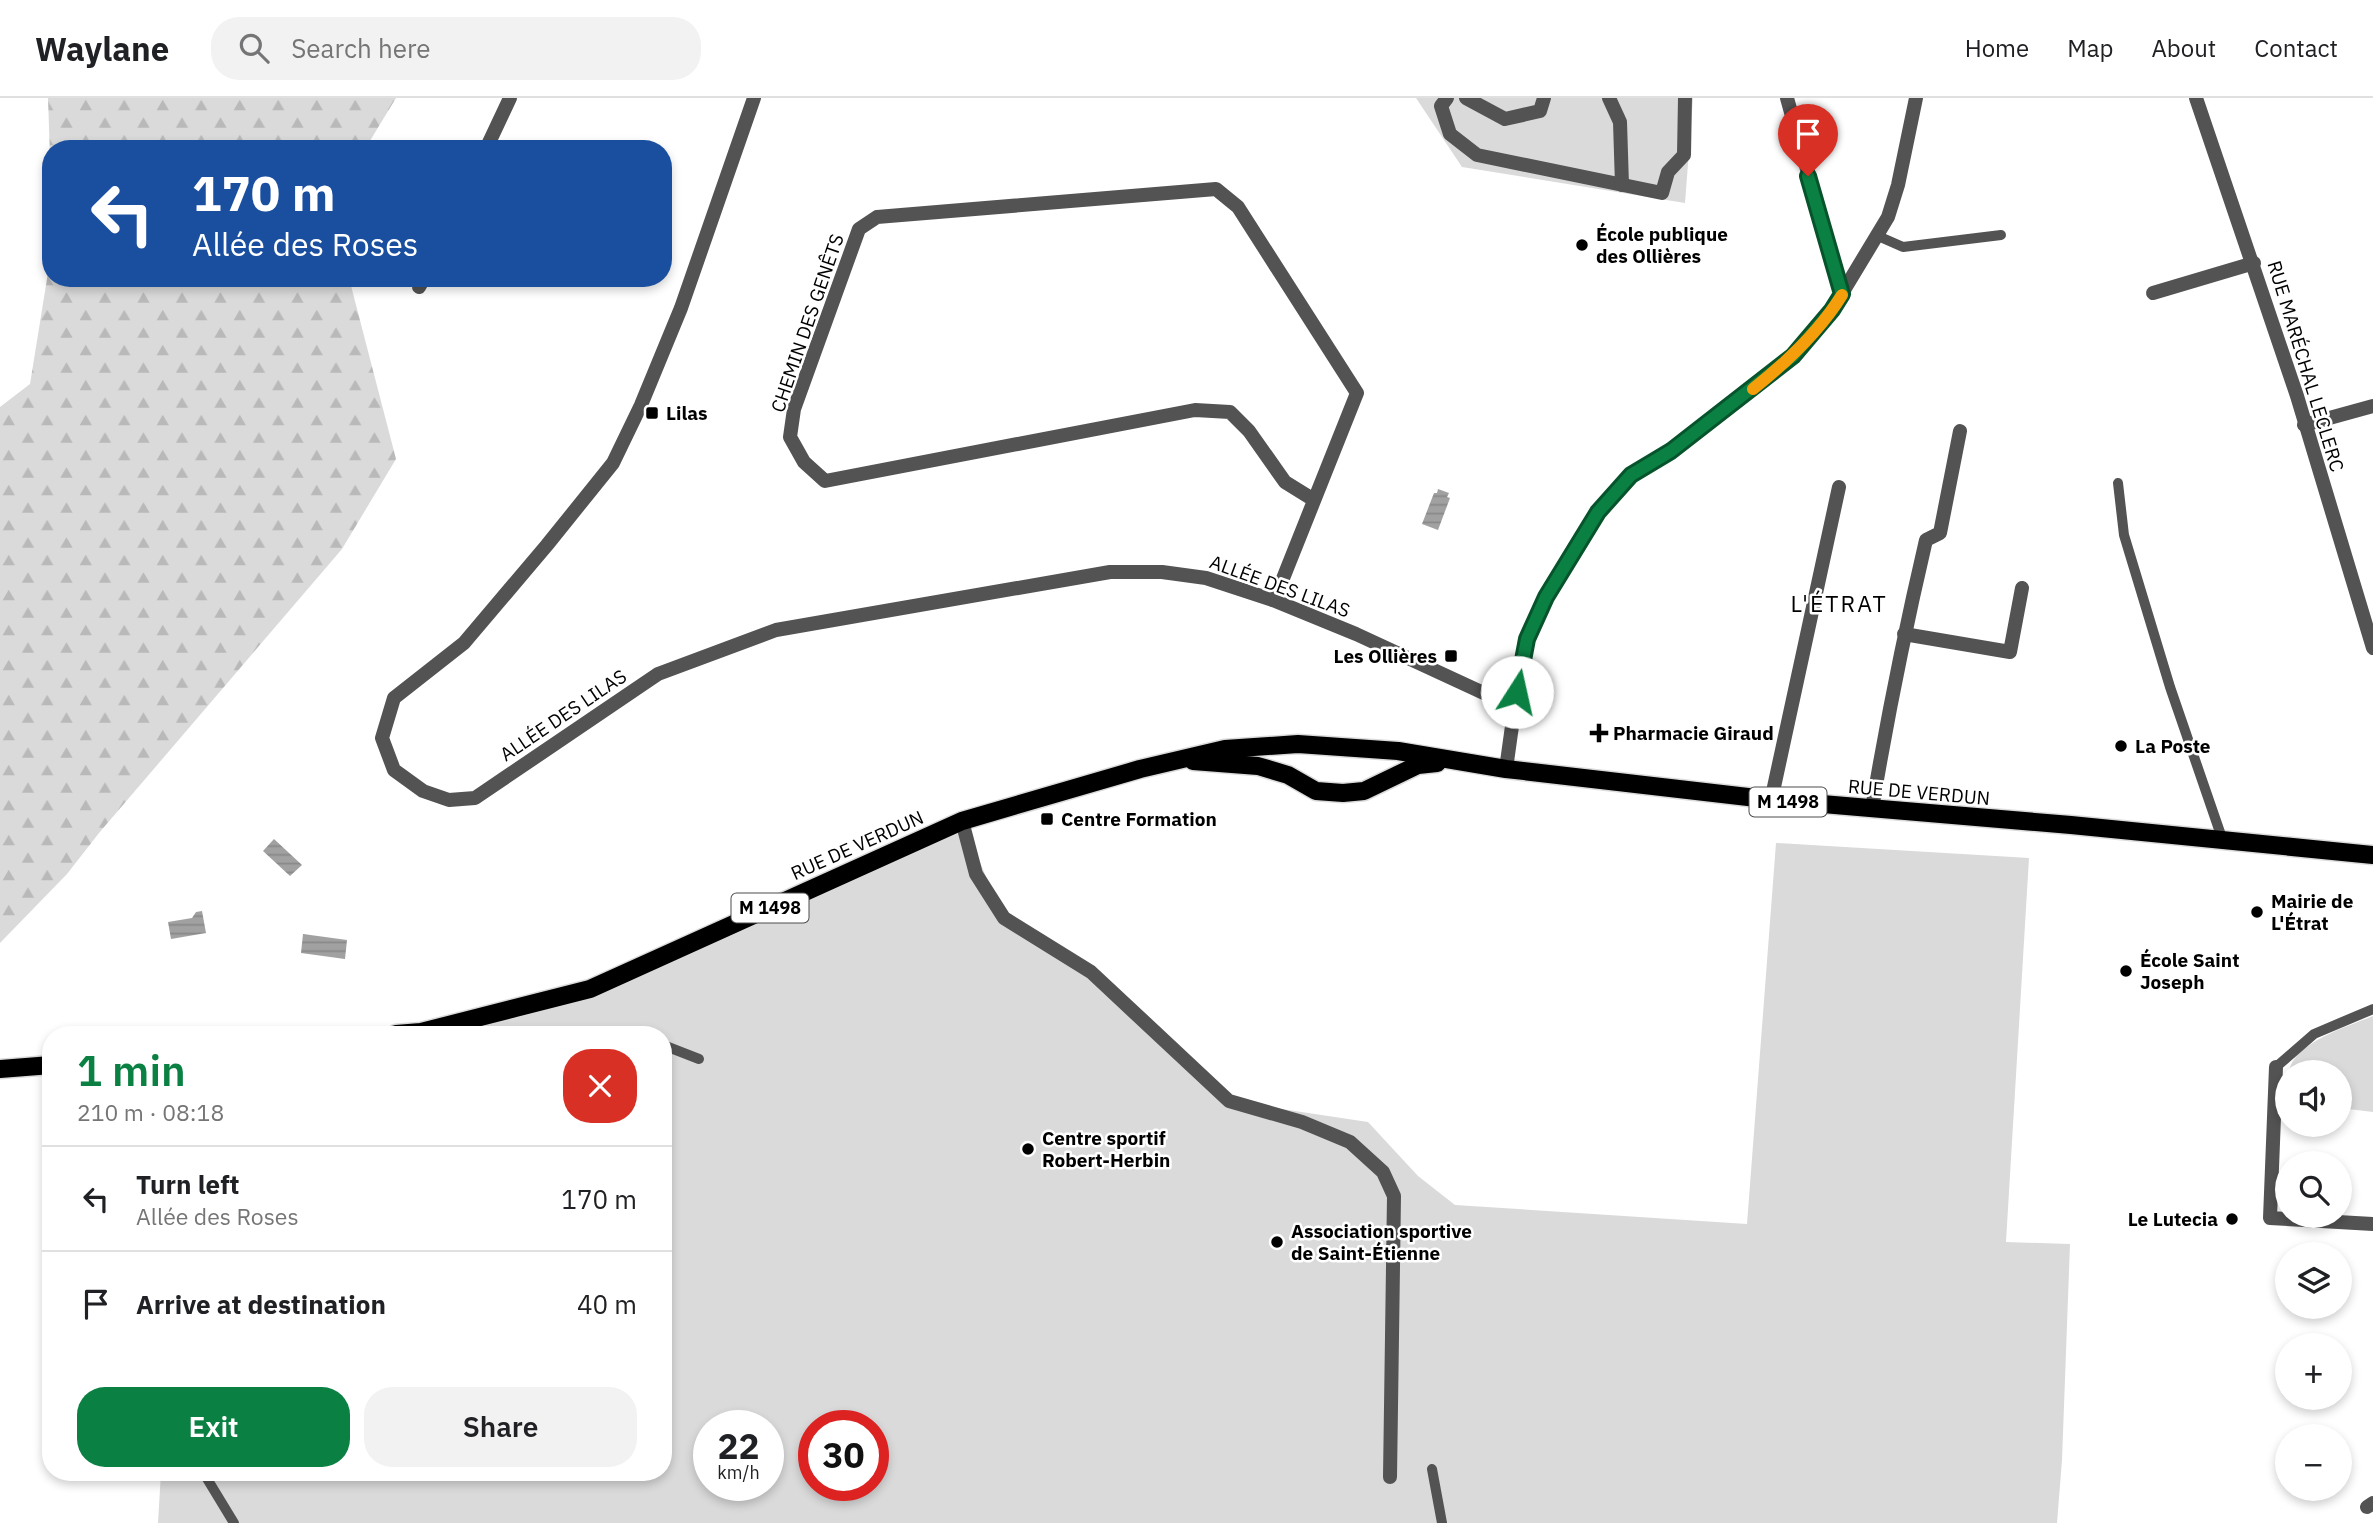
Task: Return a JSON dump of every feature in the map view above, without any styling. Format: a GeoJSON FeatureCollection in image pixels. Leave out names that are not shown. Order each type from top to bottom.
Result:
{"type":"FeatureCollection","features":[{"type":"Feature","properties":{"kind":"main road","name":"RUE DE VERDUN"},"geometry":{"type":"LineString","coordinates":[[445,1026],[590,989],[962,821],[1140,769],[1220,750],[1298,744],[1398,751],[1506,769],[1774,800],[2071,825],[2373,855]]}},
{"type":"Feature","properties":{"kind":"main road","name":"RUE DE VERDUN"},"geometry":{"type":"LineString","coordinates":[[1182,760],[1258,766],[1288,775],[1316,791],[1343,793],[1364,791],[1418,765],[1461,763]]}},
{"type":"Feature","properties":{"kind":"main road"},"geometry":{"type":"LineString","coordinates":[[0,1069],[42,1066]]}},
{"type":"Feature","properties":{"kind":"street"},"geometry":{"type":"LineString","coordinates":[[490,140],[510,98]]}},
{"type":"Feature","properties":{"kind":"street","name":"ALLÉE DES LILAS"},"geometry":{"type":"LineString","coordinates":[[754,98],[681,308],[641,405],[613,463],[464,643],[394,698],[382,738],[394,771],[423,791],[449,800],[475,798],[658,674],[776,630],[1110,572],[1162,572],[1206,578],[1273,600],[1356,634],[1516,708]]}},
{"type":"Feature","properties":{"kind":"street"},"geometry":{"type":"LineString","coordinates":[[1447,98],[1441,106],[1450,134],[1478,155],[1662,193],[1668,172],[1684,155],[1685,98]]}},
{"type":"Feature","properties":{"kind":"street"},"geometry":{"type":"LineString","coordinates":[[1466,98],[1505,119],[1540,111],[1544,98]]}},
{"type":"Feature","properties":{"kind":"street"},"geometry":{"type":"LineString","coordinates":[[1609,98],[1620,122],[1622,185]]}},
{"type":"Feature","properties":{"kind":"street"},"geometry":{"type":"LineString","coordinates":[[1787,98],[1842,294]]}},
{"type":"Feature","properties":{"kind":"street"},"geometry":{"type":"LineString","coordinates":[[1506,769],[1527,639],[1546,597],[1598,512],[1631,475],[1671,451],[1793,356],[1832,310],[1888,217],[1898,185],[1916,98]]}},
{"type":"Feature","properties":{"kind":"street","name":"RUE MARÉCHAL LECLERC"},"geometry":{"type":"LineString","coordinates":[[2196,98],[2254,263],[2373,648]]}},
{"type":"Feature","properties":{"kind":"street","name":"CHEMIN DES GENÊTS"},"geometry":{"type":"LineString","coordinates":[[1273,600],[1314,500],[1357,393],[1238,207],[1216,189],[877,217],[859,229],[794,409],[790,437],[804,462],[825,481],[1195,410],[1230,412],[1249,431],[1285,482],[1314,500]]}},
{"type":"Feature","properties":{"kind":"street"},"geometry":{"type":"LineString","coordinates":[[2154,293],[2254,263]]}},
{"type":"Feature","properties":{"kind":"street"},"geometry":{"type":"LineString","coordinates":[[2304,425],[2373,406]]}},
{"type":"Feature","properties":{"kind":"street"},"geometry":{"type":"LineString","coordinates":[[1872,809],[1904,634],[1926,540],[1940,533],[1960,431]]}},
{"type":"Feature","properties":{"kind":"street"},"geometry":{"type":"LineString","coordinates":[[1774,800],[1774,787],[1839,487]]}},
{"type":"Feature","properties":{"kind":"street"},"geometry":{"type":"LineString","coordinates":[[1904,634],[2010,652],[2022,588]]}},
{"type":"Feature","properties":{"kind":"street"},"geometry":{"type":"LineString","coordinates":[[962,821],[976,874],[1004,918],[1091,972],[1229,1101],[1302,1122],[1350,1142],[1383,1171],[1394,1196],[1390,1477]]}},
{"type":"Feature","properties":{"kind":"street"},"geometry":{"type":"LineString","coordinates":[[2275,1093],[2270,1218],[2373,1224]]}},
{"type":"Feature","properties":{"kind":"lane"},"geometry":{"type":"LineString","coordinates":[[1878,236],[1903,247],[2001,235]]}},
{"type":"Feature","properties":{"kind":"lane"},"geometry":{"type":"LineString","coordinates":[[2118,483],[2124,535],[2170,687],[2223,842]]}},
{"type":"Feature","properties":{"kind":"lane"},"geometry":{"type":"LineString","coordinates":[[2285,1060],[2314,1034],[2373,1009]]}},
{"type":"Feature","properties":{"kind":"lane"},"geometry":{"type":"LineString","coordinates":[[672,1048],[699,1059]]}},
{"type":"Feature","properties":{"kind":"lane"},"geometry":{"type":"LineString","coordinates":[[1432,1469],[1441,1523]]}},
{"type":"Feature","properties":{"kind":"lane"},"geometry":{"type":"LineString","coordinates":[[208,1481],[234,1523]]}},
{"type":"Feature","properties":{"kind":"green space"},"geometry":{"type":"Polygon","coordinates":[[[48,98],[396,98],[370,140],[49,140],[48,98]]]}},
{"type":"Feature","properties":{"kind":"green space"},"geometry":{"type":"Polygon","coordinates":[[[1416,98],[1693,98],[1685,203],[1462,167],[1416,98]]]}},
{"type":"Feature","properties":{"kind":"green space"},"geometry":{"type":"Polygon","coordinates":[[[46,287],[351,287],[396,459],[342,549],[67,874],[0,943],[0,407],[30,384],[46,287]]]}},
{"type":"Feature","properties":{"kind":"green space","name":"Centre sportif Robert-Herbin"},"geometry":{"type":"Polygon","coordinates":[[[962,821],[1004,918],[1091,972],[1229,1101],[1368,1122],[1418,1176],[1455,1205],[1747,1224],[1776,843],[2029,858],[2006,1242],[2070,1244],[2057,1523],[158,1523],[160,1481],[672,1481],[672,1026],[430,1026],[590,989],[962,821]]]}},
{"type":"Feature","properties":{"kind":"green space"},"geometry":{"type":"Polygon","coordinates":[[[2373,1016],[2373,1112],[2352,1109],[2352,1060],[2294,1060],[2311,1044],[2373,1016]]]}},
{"type":"Feature","properties":{"kind":"shaded area"},"geometry":{"type":"Polygon","coordinates":[[[1438,489],[1449,493],[1447,497],[1450,498],[1438,530],[1422,524],[1438,489]]]}},
{"type":"Feature","properties":{"kind":"shaded area"},"geometry":{"type":"Polygon","coordinates":[[[274,839],[302,865],[290,876],[263,851],[274,839]]]}},
{"type":"Feature","properties":{"kind":"shaded area"},"geometry":{"type":"Polygon","coordinates":[[[202,911],[206,933],[171,939],[168,922],[192,918],[196,912],[202,911]]]}},
{"type":"Feature","properties":{"kind":"shaded area"},"geometry":{"type":"Polygon","coordinates":[[[303,934],[347,940],[345,959],[301,953],[303,934]]]}},
{"type":"Feature","properties":{"kind":"slow traffic"},"geometry":{"type":"LineString","coordinates":[[1753,389],[1793,356],[1842,295]]}},
{"type":"Feature","properties":{"kind":"place","name":"École publique des Ollières"},"geometry":{"type":"Point","coordinates":[1582,245]}},
{"type":"Feature","properties":{"kind":"place","name":"Lilas"},"geometry":{"type":"Point","coordinates":[652,413]}},
{"type":"Feature","properties":{"kind":"place","name":"Les Ollières"},"geometry":{"type":"Point","coordinates":[1451,656]}},
{"type":"Feature","properties":{"kind":"place","name":"Pharmacie Giraud"},"geometry":{"type":"Point","coordinates":[1599,733]}},
{"type":"Feature","properties":{"kind":"place","name":"La Poste"},"geometry":{"type":"Point","coordinates":[2121,746]}},
{"type":"Feature","properties":{"kind":"place","name":"Centre Formation"},"geometry":{"type":"Point","coordinates":[1047,819]}},
{"type":"Feature","properties":{"kind":"place","name":"Mairie de L'Étrat"},"geometry":{"type":"Point","coordinates":[2257,912]}},
{"type":"Feature","properties":{"kind":"place","name":"École Saint Joseph"},"geometry":{"type":"Point","coordinates":[2126,971]}},
{"type":"Feature","properties":{"kind":"place","name":"Centre sportif Robert-Herbin"},"geometry":{"type":"Point","coordinates":[1028,1149]}},
{"type":"Feature","properties":{"kind":"place","name":"Le Lutecia"},"geometry":{"type":"Point","coordinates":[2232,1219]}},
{"type":"Feature","properties":{"kind":"place","name":"Association sportive de Saint-Étienne"},"geometry":{"type":"Point","coordinates":[1277,1242]}},
{"type":"Feature","properties":{"kind":"district","name":"L'ÉTRAT"},"geometry":{"type":"Point","coordinates":[1839,604]}},
{"type":"Feature","properties":{"kind":"route"},"geometry":{"type":"LineString","coordinates":[[1517,692],[1527,639],[1546,597],[1598,512],[1631,475],[1671,451],[1793,356],[1842,294],[1808,176]]}}]}
